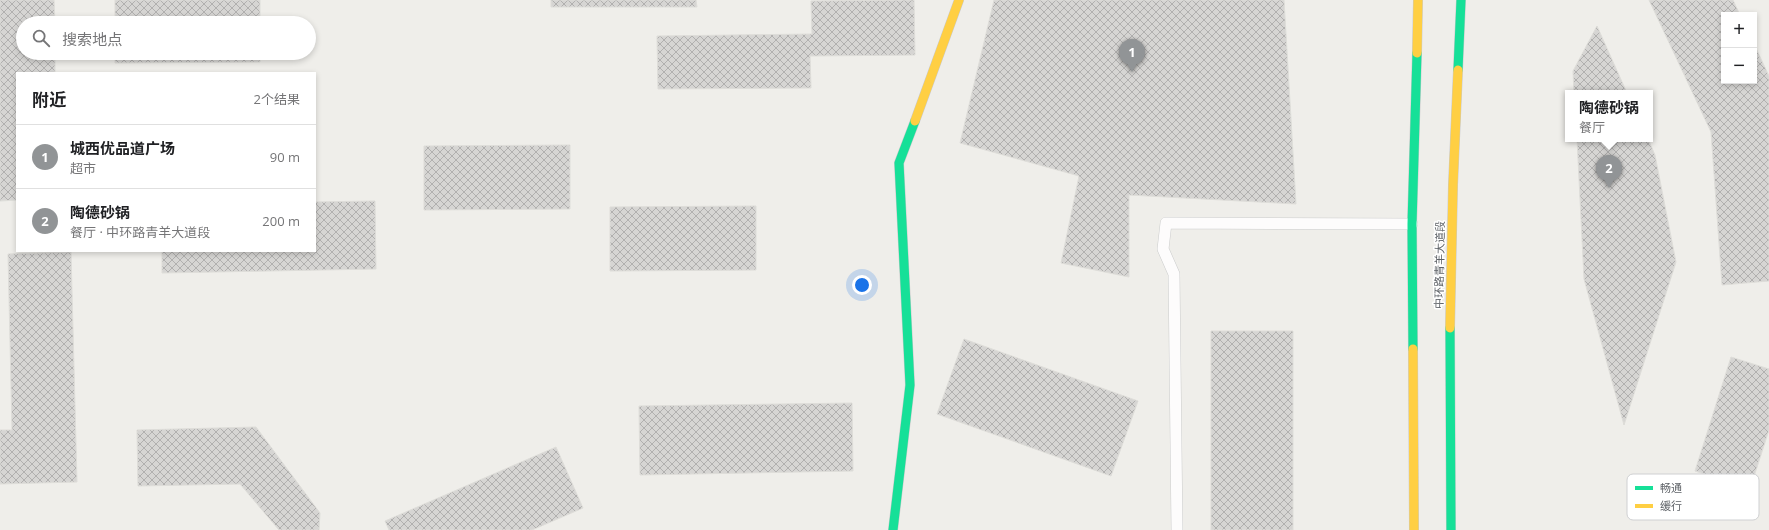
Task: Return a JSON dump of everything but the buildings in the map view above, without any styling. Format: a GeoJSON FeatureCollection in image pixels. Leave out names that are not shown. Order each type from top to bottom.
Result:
{"type":"FeatureCollection","features":[{"type":"Feature","properties":{"kind":"main road"},"geometry":{"type":"LineString","coordinates":[[893,530],[910,385],[899,163],[959,0]]}},
{"type":"Feature","properties":{"kind":"main road"},"geometry":{"type":"LineString","coordinates":[[1414,530],[1412,224],[1418,0]]}},
{"type":"Feature","properties":{"kind":"main road","name":"中环路青羊大道段"},"geometry":{"type":"LineString","coordinates":[[1451,530],[1449,361],[1453,185],[1461,0]]}},
{"type":"Feature","properties":{"kind":"lane"},"geometry":{"type":"LineString","coordinates":[[1177,530],[1174,274],[1163,249],[1166,223],[1412,224]]}},
{"type":"Feature","properties":{"kind":"traffic: fast"},"geometry":{"type":"LineString","coordinates":[[1458,70],[1461,0]]}},
{"type":"Feature","properties":{"kind":"traffic: fast"},"geometry":{"type":"LineString","coordinates":[[1413,349],[1412,224],[1417,53]]}},
{"type":"Feature","properties":{"kind":"traffic: fast"},"geometry":{"type":"LineString","coordinates":[[893,530],[910,385],[899,163],[915,121]]}},
{"type":"Feature","properties":{"kind":"traffic: fast"},"geometry":{"type":"LineString","coordinates":[[1450,328],[1451,530]]}},
{"type":"Feature","properties":{"kind":"traffic: slow"},"geometry":{"type":"LineString","coordinates":[[915,121],[959,0]]}},
{"type":"Feature","properties":{"kind":"traffic: slow"},"geometry":{"type":"LineString","coordinates":[[1417,53],[1418,0]]}},
{"type":"Feature","properties":{"kind":"traffic: slow"},"geometry":{"type":"LineString","coordinates":[[1450,328],[1453,185],[1458,70]]}},
{"type":"Feature","properties":{"kind":"traffic: slow"},"geometry":{"type":"LineString","coordinates":[[1413,349],[1414,530]]}},
{"type":"Feature","properties":{"kind":"place","name":"城西优品道广场"},"geometry":{"type":"Point","coordinates":[1132,72]}},
{"type":"Feature","properties":{"kind":"place","name":"陶德砂锅"},"geometry":{"type":"Point","coordinates":[1609,188]}}]}
